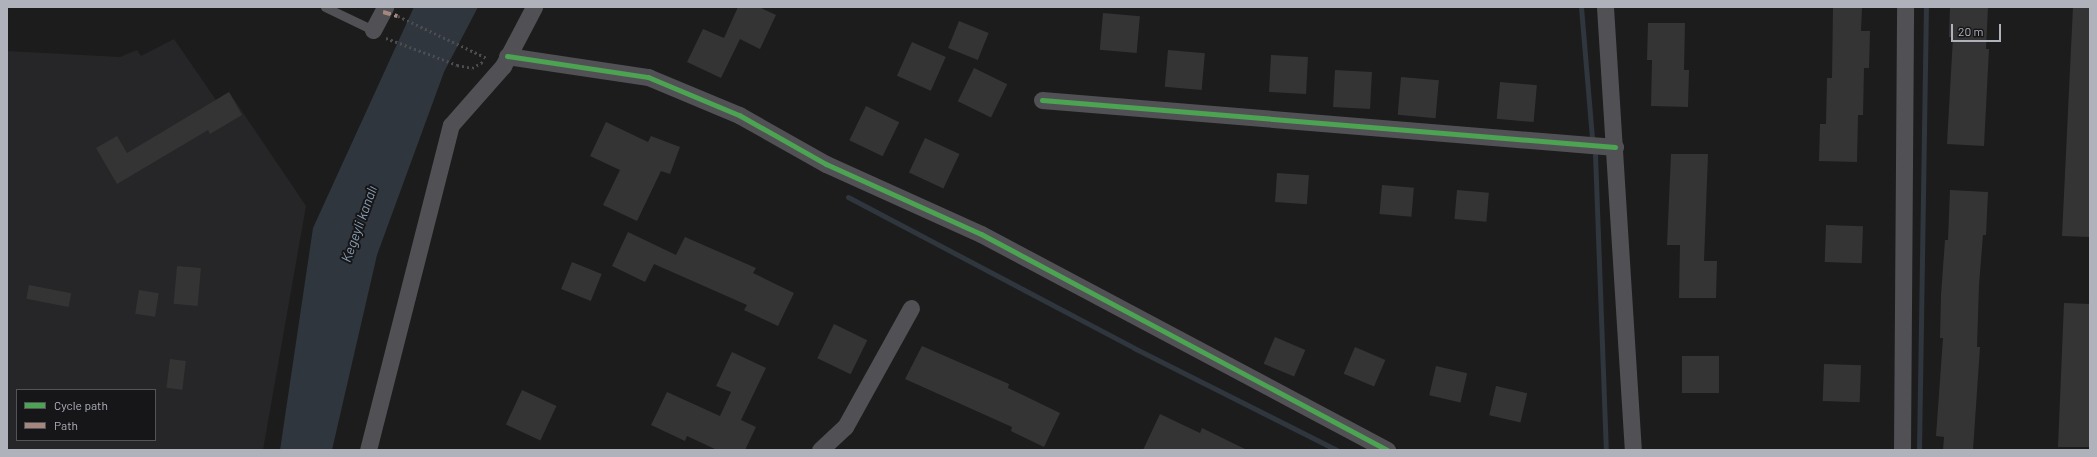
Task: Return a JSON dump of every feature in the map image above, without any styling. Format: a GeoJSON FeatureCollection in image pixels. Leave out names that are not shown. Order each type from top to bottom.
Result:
{"type":"FeatureCollection","features":[{"type":"Feature","properties":{"kind":"street"},"geometry":{"type":"LineString","coordinates":[[368,450],[451,125],[505,61],[534,7]]}},
{"type":"Feature","properties":{"kind":"street"},"geometry":{"type":"LineString","coordinates":[[1605,7],[1633,450]]}},
{"type":"Feature","properties":{"kind":"street"},"geometry":{"type":"LineString","coordinates":[[1902,450],[1905,7]]}},
{"type":"Feature","properties":{"kind":"street"},"geometry":{"type":"LineString","coordinates":[[379,33],[391,12]]}},
{"type":"Feature","properties":{"kind":"street"},"geometry":{"type":"LineString","coordinates":[[505,61],[648,77],[739,115],[826,164],[981,234],[1387,450]]}},
{"type":"Feature","properties":{"kind":"street"},"geometry":{"type":"LineString","coordinates":[[1042,100],[1615,147]]}},
{"type":"Feature","properties":{"kind":"street"},"geometry":{"type":"LineString","coordinates":[[820,450],[845,426],[911,308]]}},
{"type":"Feature","properties":{"kind":"lane"},"geometry":{"type":"LineString","coordinates":[[325,7],[379,33]]}},
{"type":"Feature","properties":{"kind":"path"},"geometry":{"type":"LineString","coordinates":[[391,12],[488,58],[505,61]]}},
{"type":"Feature","properties":{"kind":"path"},"geometry":{"type":"LineString","coordinates":[[379,33],[457,65],[472,68],[488,58]]}},
{"type":"Feature","properties":{"kind":"shaded area"},"geometry":{"type":"Polygon","coordinates":[[[174,39],[216,100],[229,92],[306,206],[263,450],[7,450],[7,51],[120,57],[137,50],[141,56],[174,39]]]}},
{"type":"Feature","properties":{"kind":"water","name":"Kegeyli kanalı"},"geometry":{"type":"Polygon","coordinates":[[[414,7],[478,7],[444,72],[377,255],[332,450],[280,450],[313,228],[414,7]]]}},
{"type":"Feature","properties":{"kind":"building"},"geometry":{"type":"Polygon","coordinates":[[[738,7],[759,7],[776,15],[760,49],[740,39],[721,78],[687,62],[703,29],[724,38],[738,7]]]}},
{"type":"Feature","properties":{"kind":"building"},"geometry":{"type":"Polygon","coordinates":[[[1833,7],[1862,7],[1861,31],[1870,31],[1869,68],[1864,68],[1863,115],[1858,115],[1857,162],[1819,161],[1820,124],[1826,124],[1827,78],[1832,78],[1833,7]]]}},
{"type":"Feature","properties":{"kind":"building"},"geometry":{"type":"Polygon","coordinates":[[[1950,7],[1988,7],[1986,49],[1989,49],[1984,146],[1947,144],[1953,37],[1949,37],[1950,7]]]}},
{"type":"Feature","properties":{"kind":"building"},"geometry":{"type":"Polygon","coordinates":[[[2073,7],[2090,7],[2090,237],[2062,236],[2073,7]]]}},
{"type":"Feature","properties":{"kind":"building"},"geometry":{"type":"Polygon","coordinates":[[[1103,13],[1140,16],[1137,53],[1100,50],[1103,13]]]}},
{"type":"Feature","properties":{"kind":"building"},"geometry":{"type":"Polygon","coordinates":[[[959,21],[989,33],[978,60],[948,48],[959,21]]]}},
{"type":"Feature","properties":{"kind":"building"},"geometry":{"type":"Polygon","coordinates":[[[1648,23],[1685,23],[1684,70],[1689,70],[1688,107],[1651,106],[1652,60],[1647,60],[1648,23]]]}},
{"type":"Feature","properties":{"kind":"building"},"geometry":{"type":"Polygon","coordinates":[[[912,42],[946,57],[931,91],[897,76],[912,42]]]}},
{"type":"Feature","properties":{"kind":"building"},"geometry":{"type":"Polygon","coordinates":[[[1168,50],[1205,53],[1202,90],[1165,87],[1168,50]]]}},
{"type":"Feature","properties":{"kind":"building"},"geometry":{"type":"Polygon","coordinates":[[[1271,55],[1308,57],[1306,94],[1269,92],[1271,55]]]}},
{"type":"Feature","properties":{"kind":"building"},"geometry":{"type":"Polygon","coordinates":[[[974,68],[1007,84],[991,117],[958,101],[974,68]]]}},
{"type":"Feature","properties":{"kind":"building"},"geometry":{"type":"Polygon","coordinates":[[[1335,70],[1372,72],[1370,109],[1333,107],[1335,70]]]}},
{"type":"Feature","properties":{"kind":"building"},"geometry":{"type":"Polygon","coordinates":[[[1401,77],[1439,80],[1436,118],[1398,115],[1401,77]]]}},
{"type":"Feature","properties":{"kind":"building"},"geometry":{"type":"Polygon","coordinates":[[[1500,82],[1537,85],[1534,122],[1497,119],[1500,82]]]}},
{"type":"Feature","properties":{"kind":"building"},"geometry":{"type":"Polygon","coordinates":[[[229,92],[242,115],[210,134],[208,130],[117,184],[96,148],[117,136],[127,153],[229,92]]]}},
{"type":"Feature","properties":{"kind":"building"},"geometry":{"type":"Polygon","coordinates":[[[866,106],[899,122],[883,156],[849,140],[866,106]]]}},
{"type":"Feature","properties":{"kind":"building"},"geometry":{"type":"Polygon","coordinates":[[[606,122],[648,142],[651,136],[680,147],[670,174],[661,171],[637,221],[603,205],[620,170],[590,156],[606,122]]]}},
{"type":"Feature","properties":{"kind":"building"},"geometry":{"type":"Polygon","coordinates":[[[925,138],[959,154],[943,188],[909,172],[925,138]]]}},
{"type":"Feature","properties":{"kind":"building"},"geometry":{"type":"Polygon","coordinates":[[[1671,154],[1708,154],[1704,261],[1717,261],[1716,298],[1679,298],[1680,245],[1667,245],[1671,154]]]}},
{"type":"Feature","properties":{"kind":"building"},"geometry":{"type":"Polygon","coordinates":[[[1277,173],[1309,175],[1307,204],[1275,202],[1277,173]]]}},
{"type":"Feature","properties":{"kind":"building"},"geometry":{"type":"Polygon","coordinates":[[[1382,185],[1414,188],[1411,217],[1379,214],[1382,185]]]}},
{"type":"Feature","properties":{"kind":"building"},"geometry":{"type":"Polygon","coordinates":[[[1457,190],[1489,193],[1486,222],[1454,219],[1457,190]]]}},
{"type":"Feature","properties":{"kind":"building"},"geometry":{"type":"Polygon","coordinates":[[[1950,190],[1988,192],[1986,235],[1983,235],[1979,285],[1977,347],[1980,347],[1973,450],[1943,450],[1944,437],[1936,436],[1943,338],[1940,338],[1941,295],[1945,240],[1948,240],[1950,190]]]}},
{"type":"Feature","properties":{"kind":"building"},"geometry":{"type":"Polygon","coordinates":[[[1826,225],[1863,226],[1862,263],[1825,262],[1826,225]]]}},
{"type":"Feature","properties":{"kind":"building"},"geometry":{"type":"Polygon","coordinates":[[[628,232],[676,255],[685,237],[756,268],[753,273],[794,293],[778,326],[744,310],[747,305],[654,264],[645,282],[612,266],[628,232]]]}},
{"type":"Feature","properties":{"kind":"building"},"geometry":{"type":"Polygon","coordinates":[[[572,262],[602,274],[591,301],[561,289],[572,262]]]}},
{"type":"Feature","properties":{"kind":"building"},"geometry":{"type":"Polygon","coordinates":[[[177,266],[201,268],[198,306],[174,304],[177,266]]]}},
{"type":"Feature","properties":{"kind":"building"},"geometry":{"type":"Polygon","coordinates":[[[29,285],[71,293],[69,307],[26,299],[29,285]]]}},
{"type":"Feature","properties":{"kind":"building"},"geometry":{"type":"Polygon","coordinates":[[[139,290],[159,293],[155,317],[135,314],[139,290]]]}},
{"type":"Feature","properties":{"kind":"building"},"geometry":{"type":"Polygon","coordinates":[[[2064,303],[2090,304],[2090,447],[2058,447],[2064,303]]]}},
{"type":"Feature","properties":{"kind":"building"},"geometry":{"type":"Polygon","coordinates":[[[834,324],[867,340],[851,374],[817,358],[834,324]]]}},
{"type":"Feature","properties":{"kind":"building"},"geometry":{"type":"Polygon","coordinates":[[[1275,337],[1305,350],[1294,377],[1264,364],[1275,337]]]}},
{"type":"Feature","properties":{"kind":"building"},"geometry":{"type":"Polygon","coordinates":[[[922,346],[1009,384],[1008,388],[1060,413],[1044,447],[1011,431],[1012,427],[905,379],[922,346]]]}},
{"type":"Feature","properties":{"kind":"building"},"geometry":{"type":"Polygon","coordinates":[[[1355,347],[1385,360],[1374,387],[1344,374],[1355,347]]]}},
{"type":"Feature","properties":{"kind":"building"},"geometry":{"type":"Polygon","coordinates":[[[732,352],[766,368],[741,420],[756,427],[745,450],[717,450],[687,436],[685,441],[651,425],[667,392],[720,416],[731,392],[716,386],[732,352]]]}},
{"type":"Feature","properties":{"kind":"building"},"geometry":{"type":"Polygon","coordinates":[[[1682,356],[1719,356],[1719,393],[1682,393],[1682,356]]]}},
{"type":"Feature","properties":{"kind":"building"},"geometry":{"type":"Polygon","coordinates":[[[170,359],[186,361],[182,390],[166,388],[170,359]]]}},
{"type":"Feature","properties":{"kind":"building"},"geometry":{"type":"Polygon","coordinates":[[[1824,364],[1861,365],[1860,402],[1823,401],[1824,364]]]}},
{"type":"Feature","properties":{"kind":"building"},"geometry":{"type":"Polygon","coordinates":[[[1436,366],[1467,373],[1460,402],[1429,395],[1436,366]]]}},
{"type":"Feature","properties":{"kind":"building"},"geometry":{"type":"Polygon","coordinates":[[[1496,386],[1527,393],[1520,422],[1489,415],[1496,386]]]}},
{"type":"Feature","properties":{"kind":"building"},"geometry":{"type":"Polygon","coordinates":[[[522,390],[556,406],[540,440],[506,424],[522,390]]]}},
{"type":"Feature","properties":{"kind":"building"},"geometry":{"type":"Polygon","coordinates":[[[1160,414],[1200,433],[1202,428],[1247,450],[1143,450],[1160,414]]]}},
{"type":"Feature","properties":{"kind":"waterway"},"geometry":{"type":"LineString","coordinates":[[1581,7],[1592,138]]}},
{"type":"Feature","properties":{"kind":"waterway"},"geometry":{"type":"LineString","coordinates":[[1919,450],[1926,7]]}},
{"type":"Feature","properties":{"kind":"waterway"},"geometry":{"type":"LineString","coordinates":[[1595,154],[1606,450]]}},
{"type":"Feature","properties":{"kind":"waterway"},"geometry":{"type":"LineString","coordinates":[[848,197],[1134,348],[1337,450]]}},
{"type":"Feature","properties":{"kind":"marked path"},"geometry":{"type":"LineString","coordinates":[[383,12],[397,16]]}},
{"type":"Feature","properties":{"kind":"cycle path"},"geometry":{"type":"LineString","coordinates":[[507,56],[648,77],[739,115],[826,164],[981,234],[1387,450]]}},
{"type":"Feature","properties":{"kind":"cycle path"},"geometry":{"type":"LineString","coordinates":[[1042,100],[1615,147]]}}]}
